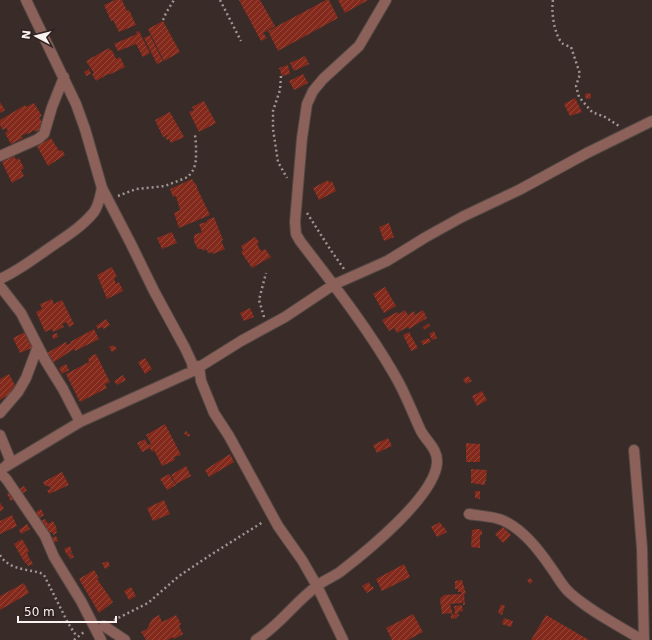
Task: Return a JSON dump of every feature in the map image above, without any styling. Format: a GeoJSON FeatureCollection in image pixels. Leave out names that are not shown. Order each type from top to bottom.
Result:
{"type":"FeatureCollection","features":[{"type":"Feature","properties":{"kind":"street"},"geometry":{"type":"LineString","coordinates":[[26,0],[76,104],[102,188],[108,201],[129,239],[157,297],[196,368],[207,399],[229,436],[272,516],[302,560],[317,586],[343,640]]}},
{"type":"Feature","properties":{"kind":"street"},"geometry":{"type":"LineString","coordinates":[[256,640],[317,586],[339,573],[361,556],[400,519],[427,488],[437,464],[436,454],[423,434],[395,375],[361,322],[296,234],[295,222],[302,138],[308,104],[313,91],[359,46],[386,0]]}},
{"type":"Feature","properties":{"kind":"street"},"geometry":{"type":"LineString","coordinates":[[0,156],[38,139],[44,134],[52,107],[64,78]]}},
{"type":"Feature","properties":{"kind":"street"},"geometry":{"type":"LineString","coordinates":[[2,470],[80,422],[196,368],[285,317],[333,285],[387,261],[442,228],[652,121]]}},
{"type":"Feature","properties":{"kind":"street"},"geometry":{"type":"LineString","coordinates":[[0,278],[33,259],[84,223],[95,210],[102,188]]}},
{"type":"Feature","properties":{"kind":"street"},"geometry":{"type":"LineString","coordinates":[[0,286],[21,313],[80,422]]}},
{"type":"Feature","properties":{"kind":"street"},"geometry":{"type":"LineString","coordinates":[[0,413],[18,392],[26,378],[38,346]]}},
{"type":"Feature","properties":{"kind":"street"},"geometry":{"type":"LineString","coordinates":[[0,435],[10,461],[2,470]]}},
{"type":"Feature","properties":{"kind":"street"},"geometry":{"type":"LineString","coordinates":[[634,450],[642,548],[643,640]]}},
{"type":"Feature","properties":{"kind":"street"},"geometry":{"type":"LineString","coordinates":[[2,470],[7,480],[45,536],[54,557],[99,628],[101,640]]}},
{"type":"Feature","properties":{"kind":"street"},"geometry":{"type":"LineString","coordinates":[[468,514],[500,520],[517,528],[536,548],[552,568],[560,582],[570,593],[593,610],[643,640]]}},
{"type":"Feature","properties":{"kind":"street"},"geometry":{"type":"LineString","coordinates":[[99,628],[125,640]]}},
{"type":"Feature","properties":{"kind":"path"},"geometry":{"type":"LineString","coordinates":[[163,20],[174,0]]}},
{"type":"Feature","properties":{"kind":"path"},"geometry":{"type":"LineString","coordinates":[[220,0],[241,41]]}},
{"type":"Feature","properties":{"kind":"path"},"geometry":{"type":"LineString","coordinates":[[553,0],[553,13],[556,32],[564,44],[570,47],[580,71],[580,76],[576,86],[579,97],[592,112],[610,120],[628,132]]}},
{"type":"Feature","properties":{"kind":"path"},"geometry":{"type":"LineString","coordinates":[[108,201],[132,190],[165,186],[188,177],[194,169],[196,160],[195,135]]}},
{"type":"Feature","properties":{"kind":"path"},"geometry":{"type":"LineString","coordinates":[[266,273],[259,300],[268,326]]}},
{"type":"Feature","properties":{"kind":"path"},"geometry":{"type":"LineString","coordinates":[[74,640],[85,631],[99,628],[148,603],[179,576],[272,516]]}},
{"type":"Feature","properties":{"kind":"path"},"geometry":{"type":"LineString","coordinates":[[0,554],[9,564],[29,571],[42,573],[44,575],[68,623],[77,637]]}},
{"type":"Feature","properties":{"kind":"building"},"geometry":{"type":"Polygon","coordinates":[[[115,0],[122,0],[127,11],[129,10],[136,25],[119,32],[113,20],[111,21],[104,5],[115,0]]]}},
{"type":"Feature","properties":{"kind":"building"},"geometry":{"type":"Polygon","coordinates":[[[239,0],[260,0],[275,26],[263,33],[267,38],[261,41],[239,0]]]}},
{"type":"Feature","properties":{"kind":"building"},"geometry":{"type":"Polygon","coordinates":[[[326,0],[329,0],[338,18],[278,51],[268,31],[326,0]]]}},
{"type":"Feature","properties":{"kind":"building"},"geometry":{"type":"Polygon","coordinates":[[[338,0],[368,0],[345,13],[338,0]]]}},
{"type":"Feature","properties":{"kind":"building"},"geometry":{"type":"Polygon","coordinates":[[[163,21],[180,52],[164,61],[148,29],[163,21]]]}},
{"type":"Feature","properties":{"kind":"building"},"geometry":{"type":"Polygon","coordinates":[[[139,31],[150,53],[143,57],[136,44],[118,51],[114,44],[137,34],[136,32],[139,31]]]}},
{"type":"Feature","properties":{"kind":"building"},"geometry":{"type":"Polygon","coordinates":[[[150,35],[163,61],[157,64],[144,38],[150,35]]]}},
{"type":"Feature","properties":{"kind":"building"},"geometry":{"type":"Polygon","coordinates":[[[109,48],[111,51],[112,50],[116,59],[120,57],[125,67],[96,81],[92,74],[94,73],[86,61],[109,48]]]}},
{"type":"Feature","properties":{"kind":"building"},"geometry":{"type":"Polygon","coordinates":[[[305,56],[309,64],[294,71],[290,63],[305,56]]]}},
{"type":"Feature","properties":{"kind":"building"},"geometry":{"type":"Polygon","coordinates":[[[288,65],[290,74],[282,76],[279,68],[288,65]]]}},
{"type":"Feature","properties":{"kind":"building"},"geometry":{"type":"Polygon","coordinates":[[[89,69],[91,74],[86,76],[84,72],[89,69]]]}},
{"type":"Feature","properties":{"kind":"building"},"geometry":{"type":"Polygon","coordinates":[[[303,74],[308,83],[294,90],[289,81],[303,74]]]}},
{"type":"Feature","properties":{"kind":"building"},"geometry":{"type":"Polygon","coordinates":[[[588,93],[591,96],[588,99],[585,96],[588,93]]]}},
{"type":"Feature","properties":{"kind":"building"},"geometry":{"type":"Polygon","coordinates":[[[575,98],[582,112],[570,116],[564,104],[575,98]]]}},
{"type":"Feature","properties":{"kind":"building"},"geometry":{"type":"Polygon","coordinates":[[[204,101],[216,123],[199,132],[189,112],[194,110],[192,107],[204,101]]]}},
{"type":"Feature","properties":{"kind":"building"},"geometry":{"type":"Polygon","coordinates":[[[0,102],[5,110],[0,113],[0,102]]]}},
{"type":"Feature","properties":{"kind":"building"},"geometry":{"type":"Polygon","coordinates":[[[34,103],[42,116],[39,117],[45,127],[21,136],[23,138],[11,144],[5,133],[8,131],[6,128],[3,130],[0,125],[0,120],[25,105],[26,107],[34,103]]]}},
{"type":"Feature","properties":{"kind":"building"},"geometry":{"type":"Polygon","coordinates":[[[170,112],[184,137],[171,143],[169,139],[167,140],[165,137],[168,136],[167,135],[163,137],[155,120],[170,112]]]}},
{"type":"Feature","properties":{"kind":"building"},"geometry":{"type":"Polygon","coordinates":[[[51,138],[59,151],[62,150],[65,155],[48,166],[37,146],[51,138]]]}},
{"type":"Feature","properties":{"kind":"building"},"geometry":{"type":"Polygon","coordinates":[[[14,156],[16,160],[19,158],[24,168],[21,170],[24,176],[12,183],[2,162],[14,156]]]}},
{"type":"Feature","properties":{"kind":"building"},"geometry":{"type":"Polygon","coordinates":[[[192,179],[197,185],[210,215],[179,228],[174,213],[180,210],[176,196],[173,197],[170,189],[192,179]]]}},
{"type":"Feature","properties":{"kind":"building"},"geometry":{"type":"Polygon","coordinates":[[[328,180],[329,183],[332,181],[336,191],[319,200],[313,188],[328,180]]]}},
{"type":"Feature","properties":{"kind":"building"},"geometry":{"type":"Polygon","coordinates":[[[214,217],[225,249],[213,254],[212,252],[208,253],[206,249],[203,251],[202,249],[198,249],[194,242],[194,235],[202,232],[199,224],[207,222],[207,220],[214,217]]]}},
{"type":"Feature","properties":{"kind":"building"},"geometry":{"type":"Polygon","coordinates":[[[389,223],[394,237],[384,241],[379,227],[389,223]]]}},
{"type":"Feature","properties":{"kind":"building"},"geometry":{"type":"Polygon","coordinates":[[[172,232],[177,243],[162,249],[157,238],[172,232]]]}},
{"type":"Feature","properties":{"kind":"building"},"geometry":{"type":"Polygon","coordinates":[[[255,237],[259,242],[257,244],[261,251],[265,249],[271,257],[252,268],[241,252],[243,250],[241,246],[255,237]]]}},
{"type":"Feature","properties":{"kind":"building"},"geometry":{"type":"Polygon","coordinates":[[[112,267],[117,277],[114,278],[116,284],[119,282],[123,291],[107,299],[97,275],[112,267]]]}},
{"type":"Feature","properties":{"kind":"building"},"geometry":{"type":"Polygon","coordinates":[[[385,287],[396,306],[384,313],[373,294],[385,287]]]}},
{"type":"Feature","properties":{"kind":"building"},"geometry":{"type":"Polygon","coordinates":[[[52,299],[54,304],[62,300],[74,324],[69,327],[66,322],[62,324],[64,327],[53,332],[52,329],[45,332],[36,312],[42,309],[40,304],[52,299]]]}},
{"type":"Feature","properties":{"kind":"building"},"geometry":{"type":"Polygon","coordinates":[[[250,308],[254,317],[244,321],[240,313],[250,308]]]}},
{"type":"Feature","properties":{"kind":"building"},"geometry":{"type":"Polygon","coordinates":[[[405,310],[408,315],[414,311],[415,315],[423,310],[427,318],[409,329],[408,327],[397,333],[394,328],[389,331],[382,320],[397,312],[399,314],[405,310]]]}},
{"type":"Feature","properties":{"kind":"building"},"geometry":{"type":"Polygon","coordinates":[[[106,319],[110,325],[104,329],[102,327],[98,329],[96,326],[106,319]]]}},
{"type":"Feature","properties":{"kind":"building"},"geometry":{"type":"Polygon","coordinates":[[[429,323],[430,326],[424,330],[423,327],[429,323]]]}},
{"type":"Feature","properties":{"kind":"building"},"geometry":{"type":"Polygon","coordinates":[[[94,329],[99,339],[75,351],[74,349],[51,364],[45,354],[66,342],[67,345],[71,343],[70,342],[94,329]]]}},
{"type":"Feature","properties":{"kind":"building"},"geometry":{"type":"Polygon","coordinates":[[[27,331],[34,347],[20,353],[13,338],[27,331]]]}},
{"type":"Feature","properties":{"kind":"building"},"geometry":{"type":"Polygon","coordinates":[[[434,331],[437,338],[432,340],[429,334],[434,331]]]}},
{"type":"Feature","properties":{"kind":"building"},"geometry":{"type":"Polygon","coordinates":[[[409,332],[418,348],[411,351],[403,335],[409,332]]]}},
{"type":"Feature","properties":{"kind":"building"},"geometry":{"type":"Polygon","coordinates":[[[57,333],[58,337],[53,339],[52,335],[57,333]]]}},
{"type":"Feature","properties":{"kind":"building"},"geometry":{"type":"Polygon","coordinates":[[[429,338],[431,342],[423,345],[421,341],[429,338]]]}},
{"type":"Feature","properties":{"kind":"building"},"geometry":{"type":"Polygon","coordinates":[[[113,345],[117,349],[112,352],[109,347],[113,345]]]}},
{"type":"Feature","properties":{"kind":"building"},"geometry":{"type":"Polygon","coordinates":[[[96,354],[110,382],[105,384],[107,388],[80,402],[66,374],[89,362],[88,359],[96,354]]]}},
{"type":"Feature","properties":{"kind":"building"},"geometry":{"type":"Polygon","coordinates":[[[145,358],[152,369],[145,374],[138,362],[145,358]]]}},
{"type":"Feature","properties":{"kind":"building"},"geometry":{"type":"Polygon","coordinates":[[[66,364],[69,370],[62,374],[59,368],[66,364]]]}},
{"type":"Feature","properties":{"kind":"building"},"geometry":{"type":"Polygon","coordinates":[[[9,374],[17,389],[0,400],[0,379],[9,374]]]}},
{"type":"Feature","properties":{"kind":"building"},"geometry":{"type":"Polygon","coordinates":[[[123,375],[126,380],[117,385],[114,381],[123,375]]]}},
{"type":"Feature","properties":{"kind":"building"},"geometry":{"type":"Polygon","coordinates":[[[468,376],[472,381],[466,384],[463,379],[468,376]]]}},
{"type":"Feature","properties":{"kind":"building"},"geometry":{"type":"Polygon","coordinates":[[[482,391],[487,400],[477,406],[472,396],[482,391]]]}},
{"type":"Feature","properties":{"kind":"building"},"geometry":{"type":"Polygon","coordinates":[[[165,424],[181,455],[174,457],[175,460],[162,466],[154,450],[152,452],[150,448],[142,452],[137,443],[145,439],[148,445],[151,444],[146,435],[165,424]]]}},
{"type":"Feature","properties":{"kind":"building"},"geometry":{"type":"Polygon","coordinates":[[[186,431],[190,435],[189,437],[184,434],[186,431]]]}},
{"type":"Feature","properties":{"kind":"building"},"geometry":{"type":"Polygon","coordinates":[[[388,438],[392,446],[377,453],[373,445],[388,438]]]}},
{"type":"Feature","properties":{"kind":"building"},"geometry":{"type":"Polygon","coordinates":[[[466,443],[480,444],[480,462],[466,462],[466,443]]]}},
{"type":"Feature","properties":{"kind":"building"},"geometry":{"type":"Polygon","coordinates":[[[230,454],[234,462],[209,477],[205,470],[230,454]]]}},
{"type":"Feature","properties":{"kind":"building"},"geometry":{"type":"Polygon","coordinates":[[[186,466],[191,476],[176,484],[171,475],[186,466]]]}},
{"type":"Feature","properties":{"kind":"building"},"geometry":{"type":"Polygon","coordinates":[[[471,469],[487,470],[485,485],[471,483],[471,469]]]}},
{"type":"Feature","properties":{"kind":"building"},"geometry":{"type":"Polygon","coordinates":[[[62,472],[69,485],[49,494],[47,490],[51,489],[49,486],[45,486],[43,482],[62,472]]]}},
{"type":"Feature","properties":{"kind":"building"},"geometry":{"type":"Polygon","coordinates":[[[169,474],[176,485],[167,490],[160,479],[169,474]]]}},
{"type":"Feature","properties":{"kind":"building"},"geometry":{"type":"Polygon","coordinates":[[[24,486],[27,490],[22,494],[19,489],[24,486]]]}},
{"type":"Feature","properties":{"kind":"building"},"geometry":{"type":"Polygon","coordinates":[[[11,491],[16,498],[11,501],[7,494],[11,491]]]}},
{"type":"Feature","properties":{"kind":"building"},"geometry":{"type":"Polygon","coordinates":[[[475,491],[480,491],[480,499],[475,498],[475,491]]]}},
{"type":"Feature","properties":{"kind":"building"},"geometry":{"type":"Polygon","coordinates":[[[164,500],[170,514],[153,521],[147,508],[164,500]]]}},
{"type":"Feature","properties":{"kind":"building"},"geometry":{"type":"Polygon","coordinates":[[[0,503],[4,508],[0,512],[0,503]]]}},
{"type":"Feature","properties":{"kind":"building"},"geometry":{"type":"Polygon","coordinates":[[[41,509],[44,515],[35,521],[31,515],[41,509]]]}},
{"type":"Feature","properties":{"kind":"building"},"geometry":{"type":"Polygon","coordinates":[[[12,515],[17,526],[0,534],[0,521],[12,515]]]}},
{"type":"Feature","properties":{"kind":"building"},"geometry":{"type":"Polygon","coordinates":[[[45,519],[48,524],[53,521],[57,529],[57,533],[53,535],[52,532],[47,534],[39,522],[45,519]]]}},
{"type":"Feature","properties":{"kind":"building"},"geometry":{"type":"Polygon","coordinates":[[[440,522],[443,527],[437,531],[444,527],[447,532],[437,537],[431,527],[440,522]]]}},
{"type":"Feature","properties":{"kind":"building"},"geometry":{"type":"Polygon","coordinates":[[[27,524],[30,529],[21,534],[19,530],[27,524]]]}},
{"type":"Feature","properties":{"kind":"building"},"geometry":{"type":"Polygon","coordinates":[[[503,527],[511,535],[503,543],[495,534],[503,527]]]}},
{"type":"Feature","properties":{"kind":"building"},"geometry":{"type":"Polygon","coordinates":[[[479,529],[482,531],[482,535],[480,535],[480,548],[471,547],[472,530],[479,529]]]}},
{"type":"Feature","properties":{"kind":"building"},"geometry":{"type":"Polygon","coordinates":[[[56,536],[58,541],[53,543],[51,538],[56,536]]]}},
{"type":"Feature","properties":{"kind":"building"},"geometry":{"type":"Polygon","coordinates":[[[22,539],[29,551],[27,553],[30,560],[25,563],[14,544],[22,539]]]}},
{"type":"Feature","properties":{"kind":"building"},"geometry":{"type":"Polygon","coordinates":[[[70,546],[72,552],[67,555],[64,549],[70,546]]]}},
{"type":"Feature","properties":{"kind":"building"},"geometry":{"type":"Polygon","coordinates":[[[72,553],[74,557],[70,559],[68,555],[72,553]]]}},
{"type":"Feature","properties":{"kind":"building"},"geometry":{"type":"Polygon","coordinates":[[[31,560],[33,564],[28,566],[26,563],[31,560]]]}},
{"type":"Feature","properties":{"kind":"building"},"geometry":{"type":"Polygon","coordinates":[[[108,561],[110,566],[105,569],[102,563],[108,561]]]}},
{"type":"Feature","properties":{"kind":"building"},"geometry":{"type":"Polygon","coordinates":[[[404,564],[410,577],[382,591],[376,579],[404,564]]]}},
{"type":"Feature","properties":{"kind":"building"},"geometry":{"type":"Polygon","coordinates":[[[94,570],[99,578],[97,579],[113,602],[99,613],[79,579],[94,570]]]}},
{"type":"Feature","properties":{"kind":"building"},"geometry":{"type":"Polygon","coordinates":[[[530,578],[533,581],[530,584],[527,580],[530,578]]]}},
{"type":"Feature","properties":{"kind":"building"},"geometry":{"type":"Polygon","coordinates":[[[462,580],[466,594],[464,594],[465,605],[463,605],[461,592],[458,592],[458,589],[455,589],[455,581],[462,580]]]}},
{"type":"Feature","properties":{"kind":"building"},"geometry":{"type":"Polygon","coordinates":[[[369,582],[371,587],[373,586],[374,589],[367,593],[362,586],[369,582]]]}},
{"type":"Feature","properties":{"kind":"building"},"geometry":{"type":"Polygon","coordinates":[[[24,583],[29,593],[0,610],[0,596],[24,583]]]}},
{"type":"Feature","properties":{"kind":"building"},"geometry":{"type":"Polygon","coordinates":[[[131,587],[136,596],[129,600],[124,591],[131,587]]]}},
{"type":"Feature","properties":{"kind":"building"},"geometry":{"type":"Polygon","coordinates":[[[461,594],[462,603],[450,604],[453,615],[451,615],[451,613],[442,614],[441,597],[443,597],[443,595],[461,594]]]}},
{"type":"Feature","properties":{"kind":"building"},"geometry":{"type":"Polygon","coordinates":[[[501,604],[505,606],[502,615],[498,613],[501,604]]]}},
{"type":"Feature","properties":{"kind":"building"},"geometry":{"type":"Polygon","coordinates":[[[462,605],[463,611],[458,612],[459,616],[456,617],[457,618],[451,619],[451,616],[455,614],[454,606],[462,605]]]}},
{"type":"Feature","properties":{"kind":"building"},"geometry":{"type":"Polygon","coordinates":[[[413,614],[423,632],[408,640],[392,640],[386,628],[413,614]]]}},
{"type":"Feature","properties":{"kind":"building"},"geometry":{"type":"Polygon","coordinates":[[[159,615],[162,622],[176,615],[181,624],[179,626],[183,634],[174,639],[173,637],[168,640],[146,640],[141,632],[147,629],[152,619],[159,615]]]}},
{"type":"Feature","properties":{"kind":"building"},"geometry":{"type":"Polygon","coordinates":[[[546,615],[589,640],[531,640],[546,615]]]}},
{"type":"Feature","properties":{"kind":"building"},"geometry":{"type":"Polygon","coordinates":[[[504,618],[513,621],[511,627],[502,624],[504,618]]]}}]}
